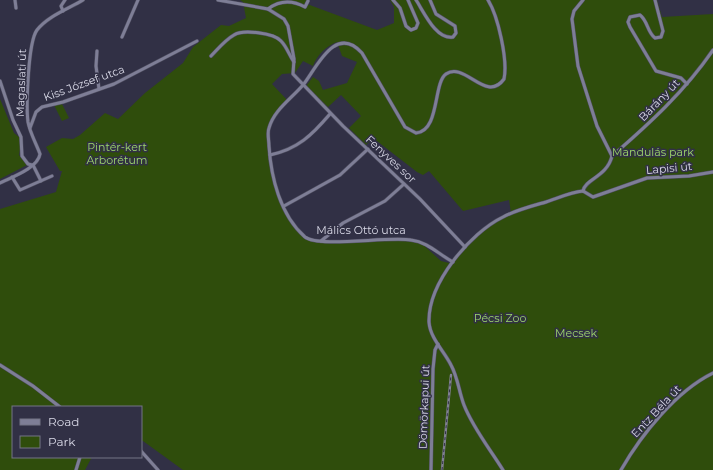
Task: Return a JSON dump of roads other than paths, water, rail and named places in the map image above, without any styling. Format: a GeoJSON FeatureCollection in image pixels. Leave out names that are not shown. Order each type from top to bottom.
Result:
{"type":"FeatureCollection","features":[{"type":"Feature","properties":{"kind":"street"},"geometry":{"type":"LineString","coordinates":[[15,0],[16,8]]}},
{"type":"Feature","properties":{"kind":"street"},"geometry":{"type":"LineString","coordinates":[[63,11],[61,6],[65,0]]}},
{"type":"Feature","properties":{"kind":"street","name":"Magaslati út"},"geometry":{"type":"LineString","coordinates":[[33,165],[37,162],[40,154],[30,128],[27,107],[33,38],[44,24],[83,0]]}},
{"type":"Feature","properties":{"kind":"street"},"geometry":{"type":"LineString","coordinates":[[122,37],[138,0]]}},
{"type":"Feature","properties":{"kind":"street"},"geometry":{"type":"LineString","coordinates":[[218,0],[268,9],[287,22],[291,54]]}},
{"type":"Feature","properties":{"kind":"street"},"geometry":{"type":"LineString","coordinates":[[392,0],[400,8],[406,26],[411,30],[416,28],[418,23],[408,0]]}},
{"type":"Feature","properties":{"kind":"street"},"geometry":{"type":"LineString","coordinates":[[416,0],[438,32],[446,37],[453,37],[456,33],[455,26],[436,14],[430,0]]}},
{"type":"Feature","properties":{"kind":"street","name":"Málics Ottó utca"},"geometry":{"type":"LineString","coordinates":[[453,262],[431,246],[410,239],[321,241],[306,238],[294,224],[284,206],[272,174],[268,129],[276,112],[303,85],[327,50],[338,44],[354,46],[364,55],[405,126],[412,132],[421,132],[425,130],[429,123],[440,90],[440,80],[447,73],[454,72],[462,74],[488,87],[498,86],[504,79],[502,39],[489,0]]}},
{"type":"Feature","properties":{"kind":"street"},"geometry":{"type":"LineString","coordinates":[[583,0],[574,11],[572,19],[578,66],[597,126],[612,156]]}},
{"type":"Feature","properties":{"kind":"street"},"geometry":{"type":"LineString","coordinates":[[655,0],[663,31],[661,37],[656,38],[652,36],[640,15],[630,17],[628,22],[656,71],[680,78],[687,84]]}},
{"type":"Feature","properties":{"kind":"street"},"geometry":{"type":"LineString","coordinates":[[268,9],[278,2],[285,1],[296,2],[305,7],[308,1]]}},
{"type":"Feature","properties":{"kind":"street"},"geometry":{"type":"LineString","coordinates":[[211,56],[221,45],[239,33],[275,37],[282,42],[291,54]]}},
{"type":"Feature","properties":{"kind":"street","name":"Kiss József utca"},"geometry":{"type":"LineString","coordinates":[[30,128],[36,112],[42,107],[63,102],[126,79],[197,41]]}},
{"type":"Feature","properties":{"kind":"street","name":"Bárány út"},"geometry":{"type":"LineString","coordinates":[[583,191],[586,185],[604,172],[612,156],[657,116],[687,84],[713,50]]}},
{"type":"Feature","properties":{"kind":"street"},"geometry":{"type":"LineString","coordinates":[[97,51],[96,66],[99,89]]}},
{"type":"Feature","properties":{"kind":"street","name":"Fenyves sor"},"geometry":{"type":"LineString","coordinates":[[291,54],[294,62],[292,72],[303,85],[330,114],[404,184],[465,247]]}},
{"type":"Feature","properties":{"kind":"street"},"geometry":{"type":"LineString","coordinates":[[0,81],[21,137],[22,156],[28,164],[33,165],[41,181]]}},
{"type":"Feature","properties":{"kind":"street"},"geometry":{"type":"LineString","coordinates":[[270,155],[286,152],[296,146],[306,139],[330,114]]}},
{"type":"Feature","properties":{"kind":"street"},"geometry":{"type":"LineString","coordinates":[[284,206],[340,175],[368,149]]}},
{"type":"Feature","properties":{"kind":"street"},"geometry":{"type":"LineString","coordinates":[[0,183],[33,165]]}},
{"type":"Feature","properties":{"kind":"street","name":"Lapisi út"},"geometry":{"type":"LineString","coordinates":[[583,191],[593,197],[647,178],[689,176],[713,172]]}},
{"type":"Feature","properties":{"kind":"street"},"geometry":{"type":"LineString","coordinates":[[12,177],[20,190],[52,176]]}},
{"type":"Feature","properties":{"kind":"street"},"geometry":{"type":"LineString","coordinates":[[321,241],[343,223],[385,202],[404,184]]}},
{"type":"Feature","properties":{"kind":"street"},"geometry":{"type":"LineString","coordinates":[[504,470],[464,406],[455,372],[438,344],[429,323],[430,311],[438,288],[453,262],[477,234],[503,216],[583,191]]}},
{"type":"Feature","properties":{"kind":"street","name":"Dömörkapui út"},"geometry":{"type":"LineString","coordinates":[[432,470],[433,369],[435,350],[438,344]]}},
{"type":"Feature","properties":{"kind":"street"},"geometry":{"type":"LineString","coordinates":[[0,365],[33,386],[59,406]]}},
{"type":"Feature","properties":{"kind":"street","name":"Entz Béla út"},"geometry":{"type":"LineString","coordinates":[[621,470],[637,444],[674,402],[696,383],[713,373]]}},
{"type":"Feature","properties":{"kind":"street"},"geometry":{"type":"LineString","coordinates":[[142,452],[158,470]]}},
{"type":"Feature","properties":{"kind":"street"},"geometry":{"type":"LineString","coordinates":[[76,470],[80,458]]}},
{"type":"Feature","properties":{"kind":"railway"},"geometry":{"type":"LineString","coordinates":[[442,470],[451,375]]}},
{"type":"Feature","properties":{"kind":"park label","name":"Mandulás park"},"geometry":{"type":"Point","coordinates":[653,152]}},
{"type":"Feature","properties":{"kind":"park label","name":"Pintér-kert Arborétum"},"geometry":{"type":"Point","coordinates":[117,153]}},
{"type":"Feature","properties":{"kind":"park label","name":"Pécsi Zoo"},"geometry":{"type":"Point","coordinates":[500,318]}},
{"type":"Feature","properties":{"kind":"park label","name":"Mecsek"},"geometry":{"type":"Point","coordinates":[576,333]}}]}
